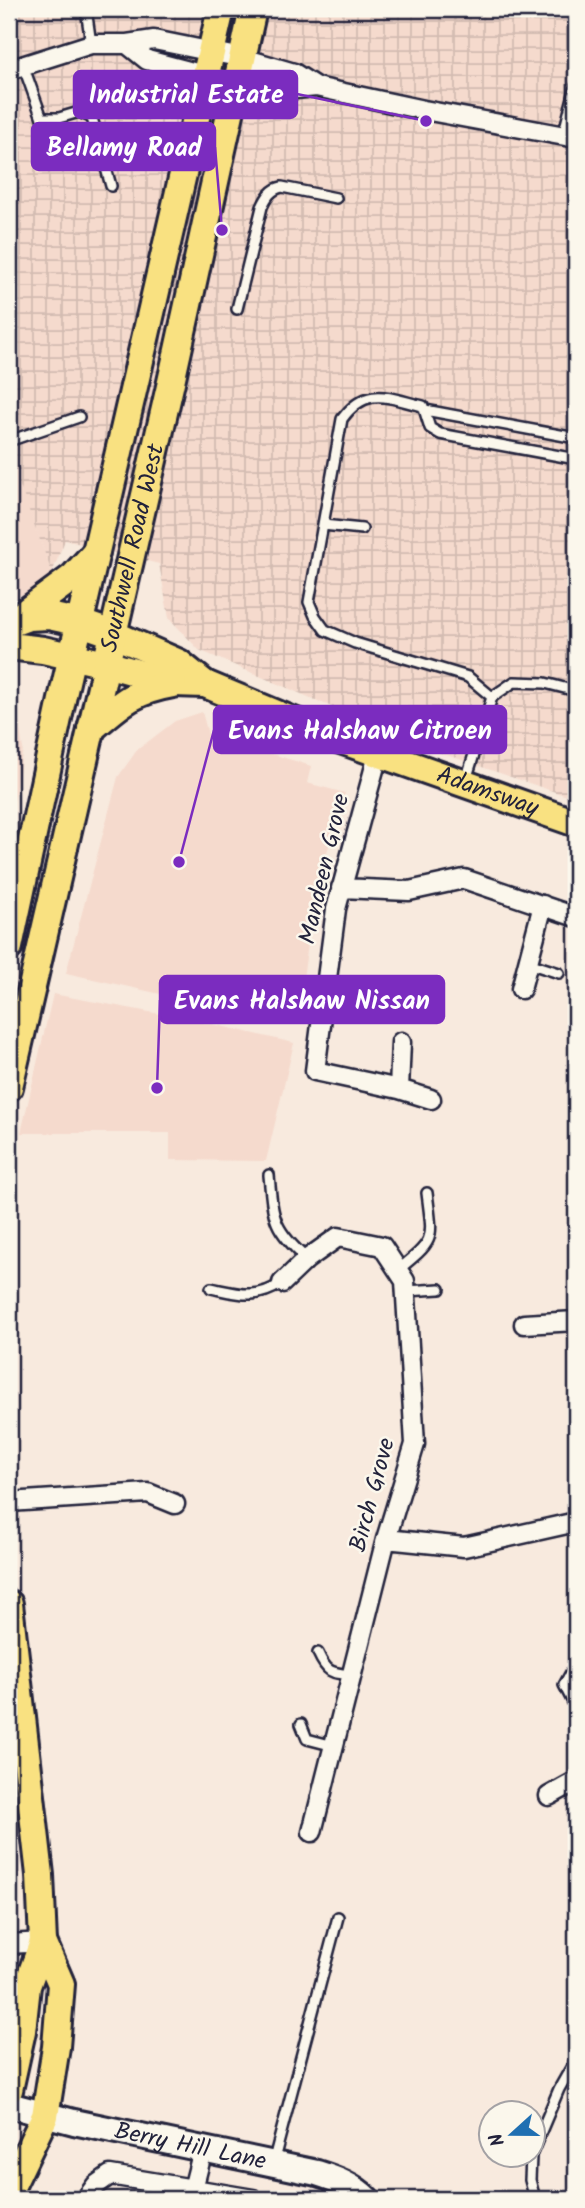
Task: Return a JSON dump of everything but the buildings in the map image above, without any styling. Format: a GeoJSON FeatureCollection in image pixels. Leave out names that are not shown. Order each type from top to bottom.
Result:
{"type":"FeatureCollection","features":[{"type":"Feature","properties":{"kind":"main road","name":"Southwell Road West"},"geometry":{"type":"LineString","coordinates":[[97,628],[97,551],[221,9]]}},
{"type":"Feature","properties":{"kind":"main road","name":"Southwell Road West"},"geometry":{"type":"LineString","coordinates":[[97,628],[153,453],[253,9]]}},
{"type":"Feature","properties":{"kind":"main road"},"geometry":{"type":"LineString","coordinates":[[10,631],[73,577],[97,551]]}},
{"type":"Feature","properties":{"kind":"main road","name":"Adamsway"},"geometry":{"type":"LineString","coordinates":[[10,631],[41,615],[97,628],[179,663],[205,684],[378,755],[576,823]]}},
{"type":"Feature","properties":{"kind":"main road"},"geometry":{"type":"LineString","coordinates":[[89,661],[103,639],[97,628]]}},
{"type":"Feature","properties":{"kind":"main road","name":"Adamsway"},"geometry":{"type":"LineString","coordinates":[[10,631],[43,650],[174,683],[205,684]]}},
{"type":"Feature","properties":{"kind":"main road","name":"Southwell Road West"},"geometry":{"type":"LineString","coordinates":[[9,1087],[91,729],[89,661]]}},
{"type":"Feature","properties":{"kind":"main road","name":"Southwell Road West"},"geometry":{"type":"LineString","coordinates":[[9,947],[38,813],[89,661]]}},
{"type":"Feature","properties":{"kind":"main road"},"geometry":{"type":"LineString","coordinates":[[91,729],[131,695],[174,683]]}},
{"type":"Feature","properties":{"kind":"main road"},"geometry":{"type":"LineString","coordinates":[[9,1604],[40,1875],[43,1942],[61,1984],[56,2046],[44,2116],[9,2191]]}},
{"type":"Feature","properties":{"kind":"main road"},"geometry":{"type":"LineString","coordinates":[[9,2090],[22,2031],[27,1986],[43,1942]]}},
{"type":"Feature","properties":{"kind":"street"},"geometry":{"type":"LineString","coordinates":[[16,68],[91,44],[128,44],[155,40],[208,63],[240,71],[286,90],[316,87],[570,137]]}},
{"type":"Feature","properties":{"kind":"street"},"geometry":{"type":"LineString","coordinates":[[128,44],[147,60],[208,63],[240,71],[294,73],[316,87]]}},
{"type":"Feature","properties":{"kind":"street","name":"Mandeen Grove"},"geometry":{"type":"LineString","coordinates":[[378,755],[336,909],[315,1071],[399,1089]]}},
{"type":"Feature","properties":{"kind":"street"},"geometry":{"type":"LineString","coordinates":[[341,888],[409,891],[464,879],[576,917]]}},
{"type":"Feature","properties":{"kind":"street"},"geometry":{"type":"LineString","coordinates":[[521,989],[543,905]]}},
{"type":"Feature","properties":{"kind":"street"},"geometry":{"type":"LineString","coordinates":[[401,1042],[399,1089],[431,1099]]}},
{"type":"Feature","properties":{"kind":"street","name":"Birch Grove"},"geometry":{"type":"LineString","coordinates":[[282,1283],[307,1259],[338,1237],[382,1246],[405,1281],[415,1444],[386,1539],[312,1832]]}},
{"type":"Feature","properties":{"kind":"street"},"geometry":{"type":"LineString","coordinates":[[524,1324],[576,1321]]}},
{"type":"Feature","properties":{"kind":"street"},"geometry":{"type":"LineString","coordinates":[[9,1502],[148,1493],[175,1504]]}},
{"type":"Feature","properties":{"kind":"street"},"geometry":{"type":"LineString","coordinates":[[386,1539],[464,1546],[576,1522]]}},
{"type":"Feature","properties":{"kind":"street"},"geometry":{"type":"LineString","coordinates":[[549,1796],[576,1781]]}},
{"type":"Feature","properties":{"kind":"street"},"geometry":{"type":"LineString","coordinates":[[9,1944],[43,1942]]}},
{"type":"Feature","properties":{"kind":"street","name":"Berry Hill Lane"},"geometry":{"type":"LineString","coordinates":[[9,2105],[44,2116],[340,2180],[367,2199]]}},
{"type":"Feature","properties":{"kind":"street"},"geometry":{"type":"LineString","coordinates":[[193,2189],[203,2150]]}},
{"type":"Feature","properties":{"kind":"street"},"geometry":{"type":"LineString","coordinates":[[86,2199],[96,2185],[110,2175],[253,2199]]}},
{"type":"Feature","properties":{"kind":"lane"},"geometry":{"type":"LineString","coordinates":[[86,9],[91,44]]}},
{"type":"Feature","properties":{"kind":"lane"},"geometry":{"type":"LineString","coordinates":[[16,68],[42,118],[59,118],[79,112],[92,118],[111,186]]}},
{"type":"Feature","properties":{"kind":"lane"},"geometry":{"type":"LineString","coordinates":[[570,137],[576,86]]}},
{"type":"Feature","properties":{"kind":"lane"},"geometry":{"type":"LineString","coordinates":[[237,309],[262,207],[267,197],[276,188],[282,187],[336,198]]}},
{"type":"Feature","properties":{"kind":"lane"},"geometry":{"type":"LineString","coordinates":[[492,697],[468,677],[355,643],[325,630],[315,616],[309,601],[342,419],[353,404],[376,396],[424,406],[430,428],[440,434],[576,459]]}},
{"type":"Feature","properties":{"kind":"lane"},"geometry":{"type":"LineString","coordinates":[[425,410],[576,438]]}},
{"type":"Feature","properties":{"kind":"lane"},"geometry":{"type":"LineString","coordinates":[[9,440],[79,416]]}},
{"type":"Feature","properties":{"kind":"lane"},"geometry":{"type":"LineString","coordinates":[[323,525],[362,529]]}},
{"type":"Feature","properties":{"kind":"lane"},"geometry":{"type":"LineString","coordinates":[[465,785],[492,697],[514,682],[545,683],[576,691]]}},
{"type":"Feature","properties":{"kind":"lane"},"geometry":{"type":"LineString","coordinates":[[528,963],[559,973]]}},
{"type":"Feature","properties":{"kind":"lane"},"geometry":{"type":"LineString","coordinates":[[269,1175],[272,1212],[278,1227],[286,1241],[307,1259]]}},
{"type":"Feature","properties":{"kind":"lane"},"geometry":{"type":"LineString","coordinates":[[398,1270],[422,1250],[430,1239],[427,1193]]}},
{"type":"Feature","properties":{"kind":"lane"},"geometry":{"type":"LineString","coordinates":[[211,1288],[250,1295],[268,1292],[282,1283]]}},
{"type":"Feature","properties":{"kind":"lane"},"geometry":{"type":"LineString","coordinates":[[406,1291],[440,1289]]}},
{"type":"Feature","properties":{"kind":"lane"},"geometry":{"type":"LineString","coordinates":[[318,1653],[323,1666],[332,1673],[352,1675]]}},
{"type":"Feature","properties":{"kind":"lane"},"geometry":{"type":"LineString","coordinates":[[575,1665],[564,1685],[576,1708]]}},
{"type":"Feature","properties":{"kind":"lane"},"geometry":{"type":"LineString","coordinates":[[301,1724],[307,1739],[334,1746]]}},
{"type":"Feature","properties":{"kind":"lane"},"geometry":{"type":"LineString","coordinates":[[273,2164],[338,1917]]}},
{"type":"Feature","properties":{"kind":"lane"},"geometry":{"type":"LineString","coordinates":[[546,2120],[576,2059]]}},
{"type":"Feature","properties":{"kind":"lane"},"geometry":{"type":"LineString","coordinates":[[531,2170],[530,2180],[535,2199]]}},
{"type":"Feature","properties":{"kind":"shaded area"},"geometry":{"type":"Polygon","coordinates":[[[9,9],[576,9],[576,799],[432,750],[199,650],[169,618],[159,564],[65,540],[52,573],[9,456],[9,9]]]}},
{"type":"Feature","properties":{"kind":"shaded area"},"geometry":{"type":"Polygon","coordinates":[[[10,455],[52,573],[35,590],[9,600],[10,455]]]}},
{"type":"Feature","properties":{"kind":"shaded area"},"geometry":{"type":"Polygon","coordinates":[[[9,711],[19,723],[23,749],[9,832],[9,711]]]}},
{"type":"Feature","properties":{"kind":"shaded area"},"geometry":{"type":"Polygon","coordinates":[[[202,712],[208,734],[311,766],[307,783],[345,793],[317,885],[296,1024],[66,973],[118,777],[137,750],[175,721],[202,712]]]}},
{"type":"Feature","properties":{"kind":"shaded area"},"geometry":{"type":"Polygon","coordinates":[[[53,994],[203,1022],[294,1043],[266,1161],[170,1160],[170,1133],[21,1133],[53,994]]]}},
{"type":"Feature","properties":{"kind":"place","name":"Industrial Estate"},"geometry":{"type":"Point","coordinates":[426,121]}},
{"type":"Feature","properties":{"kind":"place","name":"Bellamy Road"},"geometry":{"type":"Point","coordinates":[222,230]}},
{"type":"Feature","properties":{"kind":"place","name":"Evans Halshaw Citroen"},"geometry":{"type":"Point","coordinates":[179,862]}},
{"type":"Feature","properties":{"kind":"place","name":"Evans Halshaw Nissan"},"geometry":{"type":"Point","coordinates":[157,1088]}}]}
